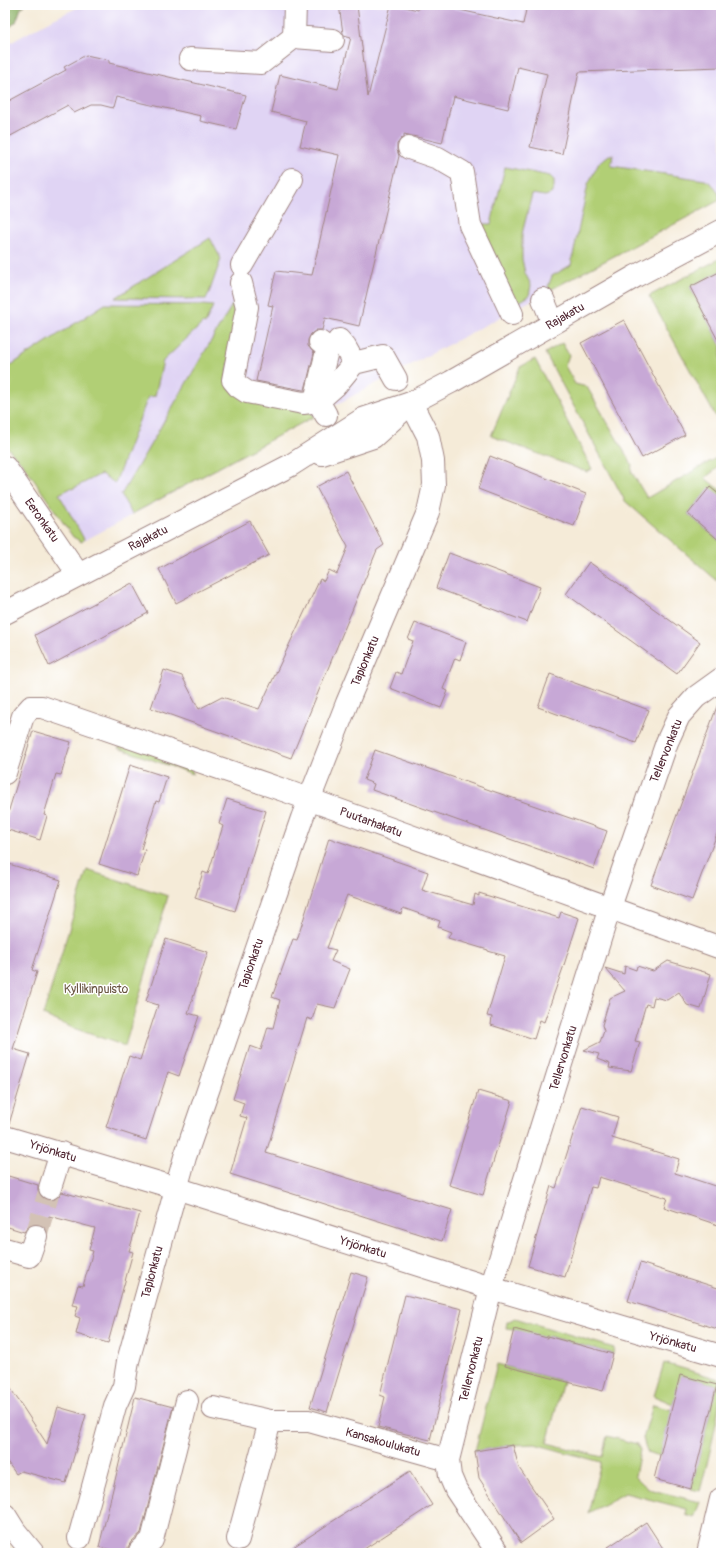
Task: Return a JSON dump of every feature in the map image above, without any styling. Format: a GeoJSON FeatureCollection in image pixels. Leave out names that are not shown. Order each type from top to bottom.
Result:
{"type":"FeatureCollection","features":[{"type":"Feature","properties":{"kind":"street"},"geometry":{"type":"LineString","coordinates":[[294,37],[295,5]]}},
{"type":"Feature","properties":{"kind":"street"},"geometry":{"type":"LineString","coordinates":[[190,59],[261,63],[294,37],[333,40]]}},
{"type":"Feature","properties":{"kind":"street"},"geometry":{"type":"LineString","coordinates":[[409,148],[438,158],[462,172],[470,225],[512,314]]}},
{"type":"Feature","properties":{"kind":"street"},"geometry":{"type":"LineString","coordinates":[[292,179],[241,274],[247,307],[233,380],[238,386],[247,392],[322,408]]}},
{"type":"Feature","properties":{"kind":"street","name":"Rajakatu"},"geometry":{"type":"LineString","coordinates":[[5,613],[291,465],[373,437],[411,403],[451,382],[636,276],[721,231]]}},
{"type":"Feature","properties":{"kind":"street"},"geometry":{"type":"LineString","coordinates":[[543,299],[554,323]]}},
{"type":"Feature","properties":{"kind":"street"},"geometry":{"type":"LineString","coordinates":[[322,408],[317,392],[326,351],[325,346],[329,341],[354,363]]}},
{"type":"Feature","properties":{"kind":"street"},"geometry":{"type":"LineString","coordinates":[[322,408],[336,386],[354,363],[383,356],[396,379]]}},
{"type":"Feature","properties":{"kind":"street","name":"Tapionkatu"},"geometry":{"type":"LineString","coordinates":[[79,1538],[115,1406],[124,1386],[128,1361],[188,1149],[308,799],[430,506],[434,485],[433,461],[428,436],[411,403]]}},
{"type":"Feature","properties":{"kind":"street","name":"Eeronkatu"},"geometry":{"type":"LineString","coordinates":[[5,467],[78,574]]}},
{"type":"Feature","properties":{"kind":"street","name":"Tellervonkatu"},"geometry":{"type":"LineString","coordinates":[[448,1460],[491,1288],[610,907],[667,742],[679,716],[696,697],[721,679]]}},
{"type":"Feature","properties":{"kind":"street","name":"Puutarhakatu"},"geometry":{"type":"LineString","coordinates":[[5,773],[23,716],[31,707],[42,707],[308,799],[721,948]]}},
{"type":"Feature","properties":{"kind":"street","name":"Yrjönkatu"},"geometry":{"type":"LineString","coordinates":[[5,1137],[176,1188],[491,1288],[721,1356]]}},
{"type":"Feature","properties":{"kind":"street"},"geometry":{"type":"LineString","coordinates":[[50,1188],[61,1153]]}},
{"type":"Feature","properties":{"kind":"street"},"geometry":{"type":"LineString","coordinates":[[5,1249],[29,1256],[36,1236]]}},
{"type":"Feature","properties":{"kind":"street"},"geometry":{"type":"LineString","coordinates":[[140,1551],[152,1540],[188,1402]]}},
{"type":"Feature","properties":{"kind":"street","name":"Kansakoulukatu"},"geometry":{"type":"LineString","coordinates":[[213,1408],[270,1421],[309,1421],[448,1460]]}},
{"type":"Feature","properties":{"kind":"street"},"geometry":{"type":"LineString","coordinates":[[238,1539],[270,1421]]}},
{"type":"Feature","properties":{"kind":"street"},"geometry":{"type":"LineString","coordinates":[[448,1460],[450,1476],[456,1490],[498,1553]]}},
{"type":"Feature","properties":{"kind":"street"},"geometry":{"type":"LineString","coordinates":[[708,1553],[721,1499]]}},
{"type":"Feature","properties":{"kind":"street"},"geometry":{"type":"LineString","coordinates":[[10,1523],[21,1553]]}},
{"type":"Feature","properties":{"kind":"street"},"geometry":{"type":"LineString","coordinates":[[10,1523],[33,1553]]}},
{"type":"Feature","properties":{"kind":"shaded area"},"geometry":{"type":"Polygon","coordinates":[[[83,5],[721,5],[721,199],[82,542],[73,537],[23,464],[5,445],[5,46],[47,22],[83,5]]]}},
{"type":"Feature","properties":{"kind":"green space"},"geometry":{"type":"Polygon","coordinates":[[[5,5],[25,5],[21,8],[16,22],[5,31],[5,5]]]}},
{"type":"Feature","properties":{"kind":"green space"},"geometry":{"type":"Polygon","coordinates":[[[609,155],[613,155],[611,166],[705,180],[716,188],[720,200],[550,290],[548,287],[552,276],[571,265],[588,184],[599,163],[609,155]]]}},
{"type":"Feature","properties":{"kind":"green space"},"geometry":{"type":"Polygon","coordinates":[[[505,167],[550,176],[554,180],[554,188],[551,194],[545,196],[532,194],[522,234],[522,259],[525,273],[531,285],[529,296],[519,302],[512,302],[482,227],[484,224],[491,224],[505,167]]]}},
{"type":"Feature","properties":{"kind":"green space"},"geometry":{"type":"Polygon","coordinates":[[[210,238],[221,259],[206,299],[115,298],[210,238]]]}},
{"type":"Feature","properties":{"kind":"green space"},"geometry":{"type":"Polygon","coordinates":[[[721,258],[721,271],[690,287],[721,346],[721,426],[649,296],[721,258]]]}},
{"type":"Feature","properties":{"kind":"green space"},"geometry":{"type":"Polygon","coordinates":[[[105,304],[213,306],[205,324],[203,323],[163,361],[155,396],[148,397],[115,483],[101,474],[59,494],[84,539],[82,542],[73,537],[23,464],[5,445],[5,369],[105,304]]]}},
{"type":"Feature","properties":{"kind":"green space"},"geometry":{"type":"Polygon","coordinates":[[[232,305],[240,305],[226,380],[310,412],[315,416],[132,514],[121,495],[232,305]]]}},
{"type":"Feature","properties":{"kind":"green space"},"geometry":{"type":"Polygon","coordinates":[[[562,343],[569,355],[565,366],[575,384],[587,387],[632,465],[631,471],[647,498],[721,455],[721,465],[705,478],[721,491],[721,497],[710,488],[688,514],[721,542],[721,584],[625,501],[545,353],[562,343]]]}},
{"type":"Feature","properties":{"kind":"green space"},"geometry":{"type":"Polygon","coordinates":[[[535,359],[592,469],[587,472],[491,436],[520,367],[535,359]]]}},
{"type":"Feature","properties":{"kind":"green space"},"geometry":{"type":"Polygon","coordinates":[[[125,744],[191,767],[193,774],[118,748],[125,744]]]}},
{"type":"Feature","properties":{"kind":"green space","name":"Kyllikinpuisto"},"geometry":{"type":"Polygon","coordinates":[[[87,870],[168,896],[125,1046],[73,1028],[43,1015],[87,870]]]}},
{"type":"Feature","properties":{"kind":"green space"},"geometry":{"type":"Polygon","coordinates":[[[515,1318],[614,1348],[613,1354],[548,1336],[546,1343],[514,1329],[506,1328],[507,1322],[515,1318]]]}},
{"type":"Feature","properties":{"kind":"green space"},"geometry":{"type":"Polygon","coordinates":[[[664,1363],[719,1379],[720,1400],[700,1491],[691,1489],[717,1385],[681,1376],[673,1404],[654,1396],[664,1363]]]}},
{"type":"Feature","properties":{"kind":"green space"},"geometry":{"type":"Polygon","coordinates":[[[497,1364],[563,1381],[547,1443],[602,1457],[607,1436],[637,1444],[640,1450],[635,1476],[644,1485],[652,1490],[700,1502],[694,1518],[686,1515],[687,1509],[625,1493],[588,1513],[601,1462],[535,1444],[513,1445],[475,1451],[497,1364]]]}},
{"type":"Feature","properties":{"kind":"green space"},"geometry":{"type":"Polygon","coordinates":[[[653,1405],[672,1410],[660,1456],[647,1452],[643,1438],[653,1405]]]}},
{"type":"Feature","properties":{"kind":"building"},"geometry":{"type":"Polygon","coordinates":[[[339,5],[357,5],[368,97],[391,5],[418,10],[419,5],[437,5],[523,24],[527,5],[721,5],[721,67],[579,72],[562,154],[530,147],[547,74],[518,67],[508,109],[453,96],[442,143],[404,134],[404,137],[397,144],[399,156],[359,326],[325,318],[322,330],[316,330],[311,334],[308,340],[308,346],[314,353],[305,390],[303,390],[256,381],[273,306],[268,305],[276,271],[312,275],[339,155],[300,146],[306,121],[271,112],[280,75],[338,89],[351,37],[344,35],[343,33],[339,5]]]}},
{"type":"Feature","properties":{"kind":"building"},"geometry":{"type":"Polygon","coordinates":[[[86,55],[109,60],[109,63],[246,95],[236,129],[200,121],[201,116],[116,97],[113,108],[101,105],[91,105],[74,113],[68,105],[5,139],[5,103],[66,70],[64,67],[86,55]]]}},
{"type":"Feature","properties":{"kind":"building"},"geometry":{"type":"Polygon","coordinates":[[[721,271],[721,346],[690,287],[721,271]]]}},
{"type":"Feature","properties":{"kind":"building"},"geometry":{"type":"Polygon","coordinates":[[[624,320],[685,435],[642,458],[581,343],[624,320]]]}},
{"type":"Feature","properties":{"kind":"building"},"geometry":{"type":"Polygon","coordinates":[[[490,456],[586,494],[574,526],[478,489],[490,456]]]}},
{"type":"Feature","properties":{"kind":"building"},"geometry":{"type":"Polygon","coordinates":[[[346,471],[384,545],[377,550],[291,758],[151,708],[164,670],[182,676],[199,709],[222,697],[259,709],[320,579],[324,581],[329,570],[337,574],[348,547],[316,487],[346,471]]]}},
{"type":"Feature","properties":{"kind":"building"},"geometry":{"type":"Polygon","coordinates":[[[710,487],[721,496],[721,542],[688,514],[710,487]]]}},
{"type":"Feature","properties":{"kind":"building"},"geometry":{"type":"Polygon","coordinates":[[[250,521],[269,555],[176,603],[159,569],[250,521]]]}},
{"type":"Feature","properties":{"kind":"building"},"geometry":{"type":"Polygon","coordinates":[[[449,553],[540,587],[527,622],[436,588],[449,553]]]}},
{"type":"Feature","properties":{"kind":"building"},"geometry":{"type":"Polygon","coordinates":[[[589,562],[700,642],[677,674],[566,594],[589,562]]]}},
{"type":"Feature","properties":{"kind":"building"},"geometry":{"type":"Polygon","coordinates":[[[132,583],[148,613],[49,666],[35,635],[132,583]]]}},
{"type":"Feature","properties":{"kind":"building"},"geometry":{"type":"Polygon","coordinates":[[[415,623],[466,642],[460,660],[455,658],[443,689],[448,691],[441,708],[390,688],[396,672],[401,674],[413,641],[408,639],[415,623]]]}},
{"type":"Feature","properties":{"kind":"building"},"geometry":{"type":"Polygon","coordinates":[[[550,674],[649,710],[636,743],[538,707],[550,674]]]}},
{"type":"Feature","properties":{"kind":"building"},"geometry":{"type":"Polygon","coordinates":[[[719,701],[721,701],[721,823],[692,900],[651,885],[719,701]]]}},
{"type":"Feature","properties":{"kind":"building"},"geometry":{"type":"Polygon","coordinates":[[[33,731],[71,742],[61,775],[56,774],[44,815],[47,816],[40,840],[5,829],[5,823],[33,731]]]}},
{"type":"Feature","properties":{"kind":"building"},"geometry":{"type":"Polygon","coordinates":[[[375,750],[607,831],[594,869],[372,790],[374,784],[364,780],[375,750]]]}},
{"type":"Feature","properties":{"kind":"building"},"geometry":{"type":"Polygon","coordinates":[[[130,765],[167,777],[159,802],[156,801],[141,849],[145,850],[137,876],[99,864],[130,765]]]}},
{"type":"Feature","properties":{"kind":"building"},"geometry":{"type":"Polygon","coordinates":[[[227,799],[266,811],[235,911],[195,898],[203,872],[208,874],[223,826],[219,824],[227,799]]]}},
{"type":"Feature","properties":{"kind":"building"},"geometry":{"type":"Polygon","coordinates":[[[329,838],[428,872],[422,890],[473,905],[475,894],[479,896],[479,893],[559,918],[561,912],[579,918],[544,1022],[540,1020],[534,1039],[491,1025],[492,1017],[487,1016],[505,956],[448,938],[451,932],[438,927],[440,921],[403,908],[401,914],[347,895],[327,948],[336,950],[331,961],[350,969],[335,1008],[317,1004],[312,1020],[307,1018],[266,1153],[452,1210],[442,1241],[230,1174],[247,1118],[240,1116],[244,1103],[233,1099],[250,1046],[261,1050],[268,1027],[273,1028],[280,1000],[272,997],[293,939],[297,940],[329,838]]]}},
{"type":"Feature","properties":{"kind":"building"},"geometry":{"type":"Polygon","coordinates":[[[9,864],[61,880],[32,970],[37,972],[13,1049],[30,1054],[9,1124],[5,1123],[5,876],[9,864]]]}},
{"type":"Feature","properties":{"kind":"building"},"geometry":{"type":"Polygon","coordinates":[[[166,939],[208,952],[188,1013],[199,1016],[179,1076],[168,1072],[146,1140],[106,1127],[129,1056],[140,1060],[158,1005],[146,1001],[166,939]]]}},
{"type":"Feature","properties":{"kind":"building"},"geometry":{"type":"Polygon","coordinates":[[[668,961],[711,974],[701,1009],[687,1005],[679,992],[667,1000],[654,997],[652,1006],[646,1004],[635,1041],[640,1042],[631,1071],[609,1068],[610,1064],[597,1059],[599,1054],[584,1050],[600,1042],[604,1031],[602,1025],[610,998],[625,991],[605,968],[624,974],[625,966],[636,970],[637,966],[653,971],[668,961]]]}},
{"type":"Feature","properties":{"kind":"building"},"geometry":{"type":"Polygon","coordinates":[[[478,1091],[512,1101],[483,1195],[449,1185],[478,1091]]]}},
{"type":"Feature","properties":{"kind":"building"},"geometry":{"type":"Polygon","coordinates":[[[582,1106],[618,1117],[612,1138],[679,1159],[675,1173],[721,1188],[721,1226],[664,1207],[667,1198],[599,1177],[596,1188],[591,1187],[565,1277],[528,1266],[551,1186],[556,1188],[582,1106]]]}},
{"type":"Feature","properties":{"kind":"building"},"geometry":{"type":"Polygon","coordinates":[[[5,1175],[38,1185],[38,1190],[41,1196],[47,1200],[52,1200],[58,1197],[62,1192],[140,1213],[129,1251],[133,1252],[108,1343],[76,1334],[80,1318],[75,1316],[78,1306],[72,1305],[78,1285],[83,1286],[93,1251],[89,1250],[95,1228],[49,1216],[45,1228],[40,1224],[33,1224],[24,1232],[5,1226],[5,1175]]]}},
{"type":"Feature","properties":{"kind":"building"},"geometry":{"type":"Polygon","coordinates":[[[640,1263],[721,1289],[721,1330],[628,1301],[640,1263]]]}},
{"type":"Feature","properties":{"kind":"building"},"geometry":{"type":"Polygon","coordinates":[[[351,1272],[368,1277],[327,1412],[310,1407],[351,1272]]]}},
{"type":"Feature","properties":{"kind":"building"},"geometry":{"type":"Polygon","coordinates":[[[405,1295],[462,1309],[430,1440],[378,1427],[385,1397],[380,1395],[405,1295]]]}},
{"type":"Feature","properties":{"kind":"building"},"geometry":{"type":"Polygon","coordinates":[[[514,1329],[547,1338],[547,1336],[613,1354],[603,1391],[505,1366],[514,1329]]]}},
{"type":"Feature","properties":{"kind":"building"},"geometry":{"type":"Polygon","coordinates":[[[680,1375],[717,1385],[691,1489],[654,1479],[680,1375]]]}},
{"type":"Feature","properties":{"kind":"building"},"geometry":{"type":"Polygon","coordinates":[[[5,1380],[47,1444],[58,1407],[86,1415],[66,1483],[21,1471],[16,1474],[5,1459],[5,1380]]]}},
{"type":"Feature","properties":{"kind":"building"},"geometry":{"type":"Polygon","coordinates":[[[135,1397],[173,1407],[141,1533],[131,1542],[128,1547],[128,1553],[123,1553],[99,1547],[135,1397]]]}},
{"type":"Feature","properties":{"kind":"building"},"geometry":{"type":"Polygon","coordinates":[[[513,1445],[519,1468],[554,1519],[521,1543],[479,1478],[475,1451],[513,1445]]]}},
{"type":"Feature","properties":{"kind":"building"},"geometry":{"type":"Polygon","coordinates":[[[410,1471],[432,1505],[358,1553],[284,1553],[410,1471]]]}},
{"type":"Feature","properties":{"kind":"building"},"geometry":{"type":"Polygon","coordinates":[[[646,1522],[666,1553],[599,1553],[646,1522]]]}},
{"type":"Feature","properties":{"kind":"tunnel"},"geometry":{"type":"LineString","coordinates":[[36,1236],[50,1188]]}}]}
